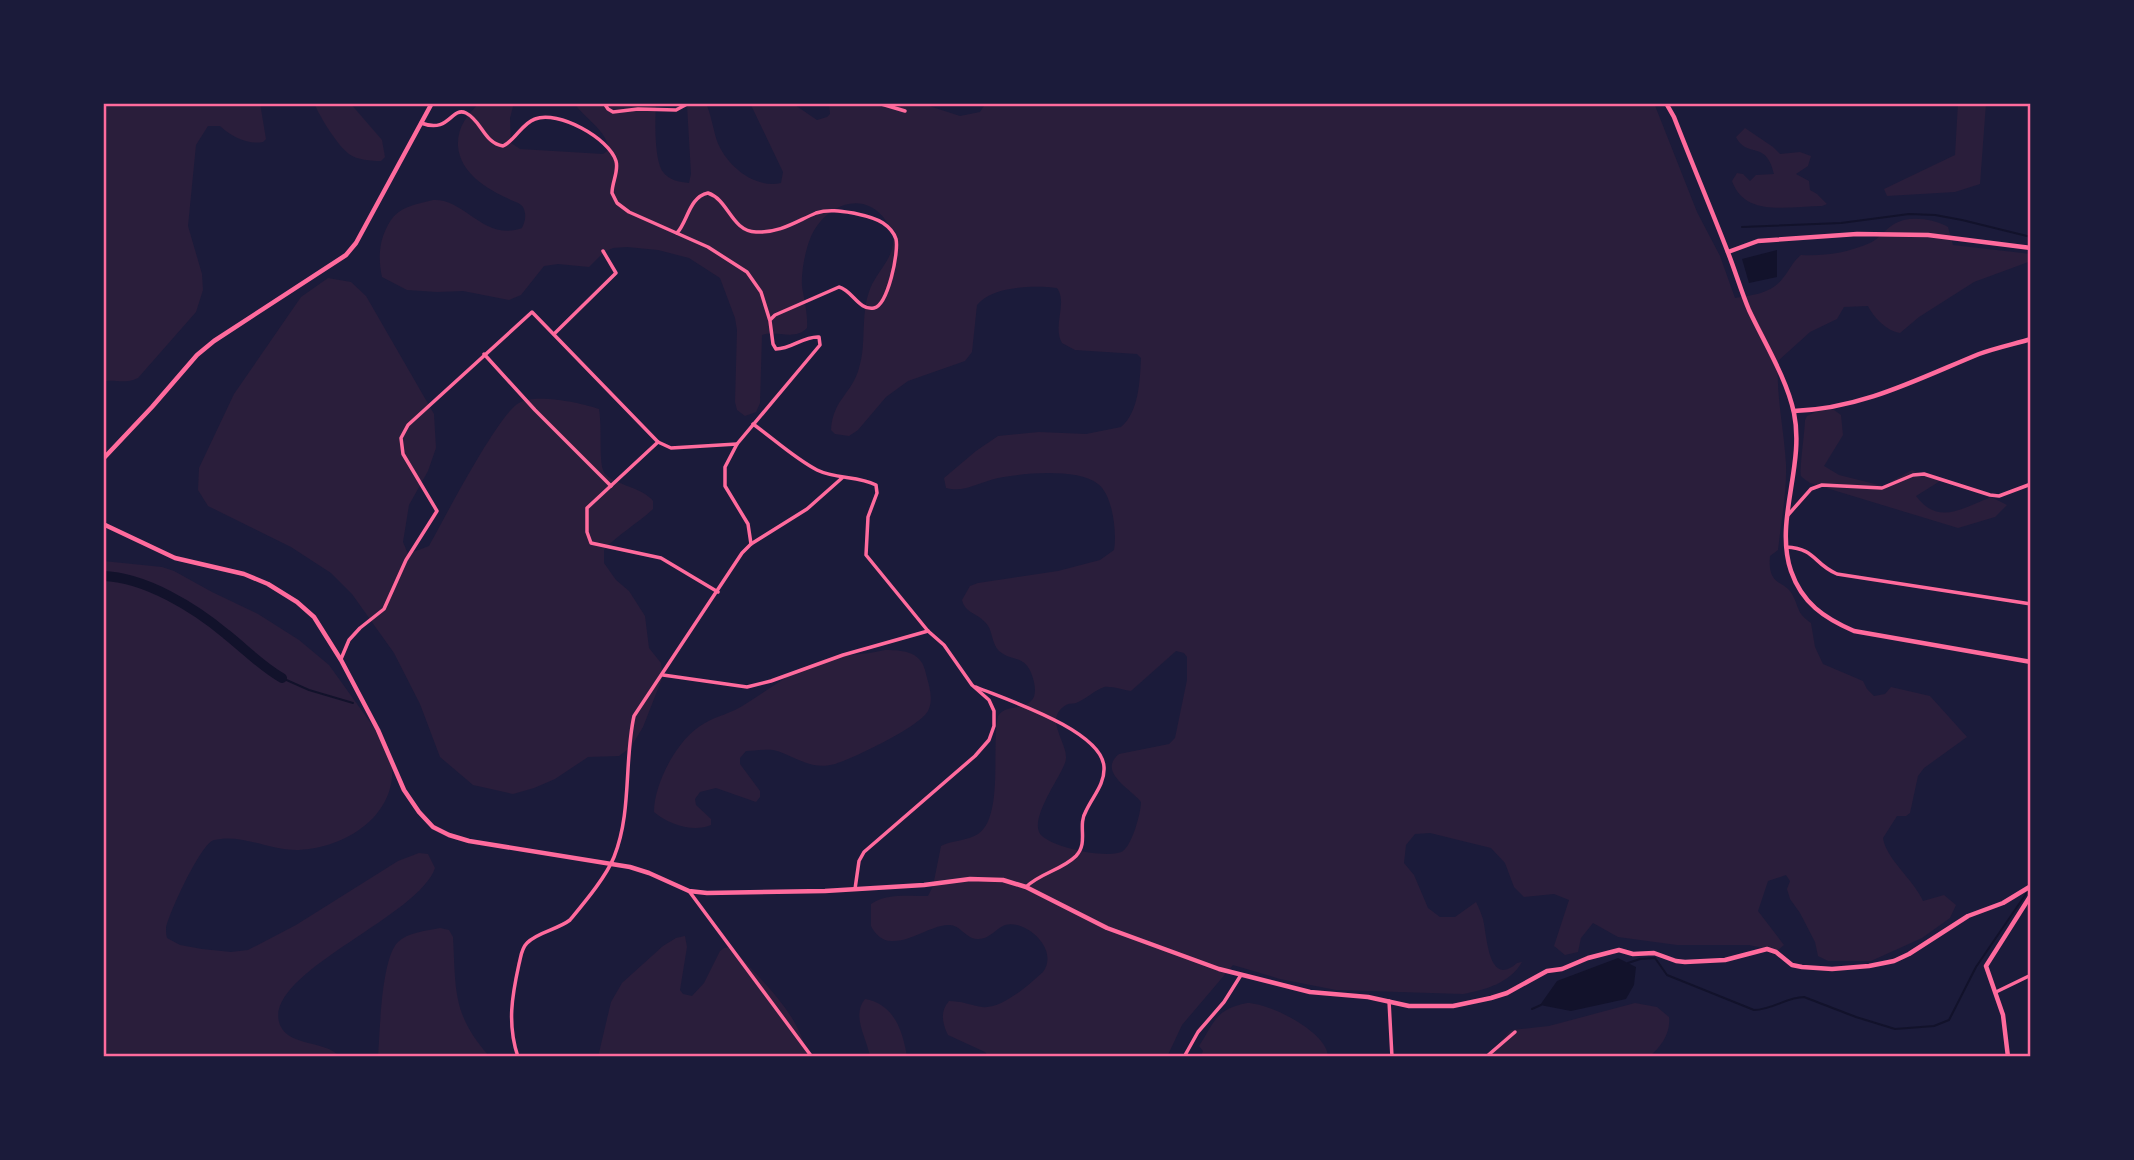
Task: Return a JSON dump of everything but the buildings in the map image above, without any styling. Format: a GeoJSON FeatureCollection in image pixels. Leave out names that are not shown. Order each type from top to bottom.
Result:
{"type":"FeatureCollection","features":[{"type":"Feature","properties":{"kind":"street"},"geometry":{"type":"LineString","coordinates":[[103,459],[197,355],[214,341],[346,255],[356,243],[432,103]]}},
{"type":"Feature","properties":{"kind":"street"},"geometry":{"type":"LineString","coordinates":[[604,103],[613,112],[638,109],[676,110],[689,103]]}},
{"type":"Feature","properties":{"kind":"street"},"geometry":{"type":"LineString","coordinates":[[878,103],[905,111]]}},
{"type":"Feature","properties":{"kind":"street"},"geometry":{"type":"LineString","coordinates":[[1666,103],[1674,117],[1748,308],[1794,411],[1796,465],[1785,547],[1791,573],[1803,595],[1828,620],[1854,631],[2031,662]]}},
{"type":"Feature","properties":{"kind":"street"},"geometry":{"type":"LineString","coordinates":[[421,122],[433,127],[441,125],[457,113],[464,112],[473,118],[491,141],[503,146],[513,140],[532,120],[550,117],[565,120],[600,140],[612,152],[617,166],[612,192],[617,202],[629,212],[708,247],[747,272],[761,292],[771,321],[776,349],[790,347],[808,337],[819,337],[821,342],[737,444],[725,467],[725,486],[748,524],[751,544]]}},
{"type":"Feature","properties":{"kind":"street"},"geometry":{"type":"LineString","coordinates":[[677,233],[696,199],[708,193],[719,200],[736,223],[747,231],[775,231],[796,225],[817,213],[835,211],[856,212],[872,217],[884,223],[893,233],[897,244],[895,263],[880,305],[874,308],[866,307],[848,290],[839,287],[775,315],[771,321]]}},
{"type":"Feature","properties":{"kind":"street"},"geometry":{"type":"LineString","coordinates":[[1728,252],[1758,241],[1857,234],[1928,235],[2031,248]]}},
{"type":"Feature","properties":{"kind":"street"},"geometry":{"type":"LineString","coordinates":[[554,334],[616,273],[603,251]]}},
{"type":"Feature","properties":{"kind":"street"},"geometry":{"type":"LineString","coordinates":[[341,660],[349,640],[359,628],[384,609],[406,560],[437,511],[403,454],[401,446],[404,431],[428,405],[532,312],[658,442],[671,448],[737,444]]}},
{"type":"Feature","properties":{"kind":"street"},"geometry":{"type":"LineString","coordinates":[[1794,411],[1847,405],[1886,394],[1982,353],[2031,339]]}},
{"type":"Feature","properties":{"kind":"street"},"geometry":{"type":"LineString","coordinates":[[484,354],[611,486]]}},
{"type":"Feature","properties":{"kind":"street"},"geometry":{"type":"LineString","coordinates":[[753,424],[817,470],[842,478],[870,482],[877,487],[868,517],[866,555],[928,631],[953,657],[972,685],[989,700],[994,711],[994,726],[989,740],[975,756],[864,852],[859,860],[855,890]]}},
{"type":"Feature","properties":{"kind":"street"},"geometry":{"type":"LineString","coordinates":[[658,442],[587,508],[587,532],[591,543],[661,558],[718,592]]}},
{"type":"Feature","properties":{"kind":"street"},"geometry":{"type":"LineString","coordinates":[[1788,515],[1811,489],[1822,485],[1882,488],[1913,475],[1923,474],[1999,496],[2031,484]]}},
{"type":"Feature","properties":{"kind":"street"},"geometry":{"type":"LineString","coordinates":[[517,1057],[511,1032],[510,1009],[524,946],[534,937],[570,920],[615,856],[624,813],[629,739],[634,716],[742,553],[751,544],[807,509],[842,478]]}},
{"type":"Feature","properties":{"kind":"street"},"geometry":{"type":"LineString","coordinates":[[103,523],[175,558],[244,574],[268,584],[297,602],[314,617],[341,660],[378,730],[404,790],[433,827],[469,841],[649,873],[689,891],[729,894],[855,890],[993,879],[1026,887],[1107,928],[1241,975],[1310,992],[1368,996],[1409,1006],[1466,1004],[1507,993],[1546,971],[1562,969],[1588,958],[1619,950],[1633,954],[1654,953],[1685,962],[1726,960],[1767,949],[1776,951],[1792,965],[1802,967],[1832,969],[1869,966],[1894,961],[1909,954],[1968,916],[2003,903],[2028,887]]}},
{"type":"Feature","properties":{"kind":"street"},"geometry":{"type":"LineString","coordinates":[[1785,547],[1807,550],[1826,570],[1837,574],[2031,604]]}},
{"type":"Feature","properties":{"kind":"street"},"geometry":{"type":"LineString","coordinates":[[662,675],[747,687],[928,631]]}},
{"type":"Feature","properties":{"kind":"street"},"geometry":{"type":"LineString","coordinates":[[972,685],[1023,704],[1073,731],[1096,750],[1104,762],[1102,781],[1083,816],[1084,838],[1081,850],[1068,863],[1035,878],[1026,887]]}},
{"type":"Feature","properties":{"kind":"street"},"geometry":{"type":"LineString","coordinates":[[689,891],[813,1057]]}},
{"type":"Feature","properties":{"kind":"street"},"geometry":{"type":"LineString","coordinates":[[2008,1057],[2003,1015],[1986,966],[2031,895]]}},
{"type":"Feature","properties":{"kind":"street"},"geometry":{"type":"LineString","coordinates":[[1184,1057],[1198,1032],[1224,1002],[1241,975]]}},
{"type":"Feature","properties":{"kind":"street"},"geometry":{"type":"LineString","coordinates":[[1996,992],[2031,975]]}},
{"type":"Feature","properties":{"kind":"street"},"geometry":{"type":"LineString","coordinates":[[1389,1001],[1392,1057]]}},
{"type":"Feature","properties":{"kind":"street"},"geometry":{"type":"LineString","coordinates":[[1486,1057],[1515,1032]]}},
{"type":"Feature","properties":{"kind":"shaded area"},"geometry":{"type":"Polygon","coordinates":[[[103,103],[260,103],[266,139],[257,143],[245,141],[220,126],[208,126],[196,145],[188,226],[202,274],[203,290],[196,312],[138,378],[128,381],[103,382],[103,103]]]}},
{"type":"Feature","properties":{"kind":"shaded area"},"geometry":{"type":"Polygon","coordinates":[[[314,103],[350,103],[382,140],[385,157],[381,161],[373,161],[349,154],[329,130],[314,103]]]}},
{"type":"Feature","properties":{"kind":"shaded area"},"geometry":{"type":"Polygon","coordinates":[[[480,103],[514,103],[510,118],[511,143],[520,149],[603,154],[609,150],[604,136],[574,103],[656,103],[656,139],[660,166],[671,179],[689,183],[691,174],[687,105],[706,103],[717,141],[727,159],[751,179],[771,184],[781,183],[783,172],[750,103],[792,103],[817,120],[830,114],[829,103],[920,103],[960,116],[980,112],[986,103],[1654,103],[1697,212],[1720,256],[1735,298],[1761,293],[1773,287],[1801,255],[1853,249],[1874,241],[1892,225],[1908,219],[1943,224],[1948,227],[1953,245],[2031,254],[2031,261],[1974,282],[1919,317],[1900,333],[1881,323],[1868,306],[1844,307],[1837,319],[1810,332],[1778,361],[1786,475],[1778,550],[1770,556],[1771,573],[1777,582],[1790,591],[1801,614],[1811,623],[1815,647],[1823,664],[1863,681],[1874,696],[1885,694],[1891,687],[1930,696],[1967,737],[1924,768],[1918,776],[1910,813],[1897,816],[1883,838],[1889,854],[1923,901],[1944,895],[1956,905],[1950,918],[1922,938],[1871,961],[1828,961],[1818,956],[1815,942],[1790,899],[1787,889],[1790,881],[1786,875],[1768,881],[1758,911],[1784,945],[1777,951],[1749,945],[1677,945],[1618,937],[1593,923],[1581,938],[1578,952],[1565,955],[1554,946],[1569,900],[1554,894],[1524,897],[1514,887],[1505,863],[1491,848],[1430,833],[1415,834],[1406,845],[1404,863],[1414,875],[1428,908],[1440,917],[1455,917],[1476,902],[1495,965],[1500,969],[1507,969],[1522,962],[1504,980],[1488,988],[1463,994],[1336,990],[1280,979],[1233,965],[1182,1025],[1167,1057],[989,1057],[985,1052],[948,1035],[943,1017],[949,1001],[982,1007],[998,1004],[1031,983],[1043,972],[1047,963],[1044,945],[1038,938],[1030,931],[1013,924],[1005,925],[981,939],[973,938],[948,925],[898,941],[885,940],[871,926],[871,904],[891,897],[928,896],[933,886],[941,846],[974,836],[986,825],[994,797],[998,716],[1005,710],[1027,704],[1034,698],[1034,681],[1029,669],[1020,660],[999,651],[988,625],[968,610],[962,600],[970,586],[978,583],[1058,571],[1100,560],[1114,550],[1115,534],[1107,497],[1098,484],[1089,479],[1064,474],[1035,473],[998,478],[966,488],[953,489],[946,488],[944,478],[998,436],[1039,432],[1086,434],[1121,427],[1132,413],[1135,404],[1141,358],[1137,354],[1075,350],[1062,343],[1059,336],[1061,301],[1057,288],[1026,287],[1003,290],[977,305],[972,352],[965,361],[908,381],[886,397],[858,430],[849,436],[835,434],[831,430],[835,411],[856,377],[861,358],[870,289],[893,245],[892,232],[884,218],[864,204],[853,203],[832,211],[816,228],[806,250],[802,275],[807,328],[791,335],[762,335],[760,403],[756,412],[745,416],[737,410],[735,402],[735,318],[720,278],[689,258],[658,250],[613,248],[604,252],[589,267],[558,264],[544,266],[521,295],[509,300],[463,291],[407,290],[382,277],[380,264],[385,231],[394,217],[404,209],[433,200],[444,201],[497,229],[509,231],[522,228],[524,223],[523,207],[476,179],[460,156],[459,133],[467,117],[480,103]],[[1176,651],[1131,691],[1104,687],[1059,711],[1057,725],[1066,756],[1039,816],[1039,832],[1044,837],[1065,847],[1092,853],[1116,853],[1126,848],[1135,828],[1141,802],[1118,780],[1112,767],[1113,761],[1119,754],[1169,744],[1175,738],[1187,680],[1187,657],[1176,651]]]}},
{"type":"Feature","properties":{"kind":"shaded area"},"geometry":{"type":"Polygon","coordinates":[[[1958,103],[1986,103],[1980,184],[1955,192],[1887,196],[1884,189],[1955,155],[1958,103]]]}},
{"type":"Feature","properties":{"kind":"shaded area"},"geometry":{"type":"Polygon","coordinates":[[[1745,128],[1780,154],[1800,152],[1811,156],[1808,166],[1796,174],[1809,181],[1810,190],[1827,204],[1770,207],[1747,201],[1738,193],[1732,181],[1737,173],[1743,174],[1750,181],[1756,175],[1774,174],[1766,157],[1745,147],[1736,137],[1745,128]]]}},
{"type":"Feature","properties":{"kind":"shaded area"},"geometry":{"type":"Polygon","coordinates":[[[1777,250],[1777,277],[1749,283],[1742,259],[1777,250]]]}},
{"type":"Feature","properties":{"kind":"shaded area"},"geometry":{"type":"Polygon","coordinates":[[[328,278],[351,282],[366,296],[434,414],[436,448],[428,471],[409,505],[403,542],[408,554],[429,546],[485,446],[498,426],[519,403],[547,399],[599,409],[603,470],[611,479],[641,492],[653,501],[653,509],[604,550],[604,563],[616,580],[629,591],[645,616],[649,648],[661,663],[663,676],[643,727],[631,747],[619,756],[588,757],[555,779],[513,794],[473,785],[440,757],[420,704],[394,653],[352,594],[331,573],[291,547],[208,506],[198,490],[199,468],[234,394],[301,297],[328,278]]]}},
{"type":"Feature","properties":{"kind":"shaded area"},"geometry":{"type":"Polygon","coordinates":[[[1820,410],[1834,410],[1841,415],[1843,435],[1824,466],[1839,475],[1883,486],[1912,470],[1940,481],[1916,496],[1924,505],[1942,512],[1961,509],[1991,497],[2007,505],[1995,517],[1958,528],[1810,483],[1801,473],[1805,420],[1807,416],[1820,410]]]}},
{"type":"Feature","properties":{"kind":"shaded area"},"geometry":{"type":"Polygon","coordinates":[[[103,561],[162,567],[174,571],[258,614],[299,640],[329,665],[388,747],[392,768],[390,788],[383,805],[372,820],[339,841],[299,850],[245,840],[214,840],[208,844],[194,865],[166,928],[167,938],[180,945],[231,952],[248,950],[296,925],[398,861],[419,853],[428,854],[435,868],[423,887],[401,906],[316,966],[293,986],[280,1006],[280,1025],[285,1032],[291,1037],[326,1048],[340,1057],[103,1057],[103,561]]]}},
{"type":"Feature","properties":{"kind":"shaded area"},"geometry":{"type":"Polygon","coordinates":[[[885,650],[911,654],[921,661],[931,702],[922,718],[885,741],[826,766],[810,764],[773,750],[746,751],[740,758],[740,764],[760,791],[760,797],[756,802],[716,788],[700,792],[695,799],[696,805],[711,819],[711,825],[689,828],[666,820],[654,812],[658,788],[669,762],[695,730],[739,708],[807,666],[834,657],[885,650]]]}},
{"type":"Feature","properties":{"kind":"shaded area"},"geometry":{"type":"Polygon","coordinates":[[[440,928],[449,930],[453,937],[456,987],[462,1015],[490,1057],[378,1057],[382,996],[392,951],[398,942],[407,936],[440,928]]]}},
{"type":"Feature","properties":{"kind":"shaded area"},"geometry":{"type":"Polygon","coordinates":[[[685,936],[687,947],[680,990],[683,994],[692,996],[704,983],[720,951],[732,947],[787,1011],[803,1040],[808,1057],[598,1057],[611,1002],[622,983],[663,946],[685,936]]]}},
{"type":"Feature","properties":{"kind":"shaded area"},"geometry":{"type":"Polygon","coordinates":[[[1618,958],[1636,967],[1634,985],[1626,999],[1571,1011],[1540,1005],[1557,981],[1618,958]]]}},
{"type":"Feature","properties":{"kind":"shaded area"},"geometry":{"type":"Polygon","coordinates":[[[865,999],[875,1002],[890,1013],[900,1029],[907,1057],[870,1057],[859,1013],[865,999]]]}},
{"type":"Feature","properties":{"kind":"shaded area"},"geometry":{"type":"Polygon","coordinates":[[[1247,1003],[1282,1013],[1308,1029],[1318,1038],[1328,1057],[1200,1057],[1203,1051],[1199,1046],[1217,1017],[1229,1009],[1247,1003]]]}},
{"type":"Feature","properties":{"kind":"shaded area"},"geometry":{"type":"Polygon","coordinates":[[[1635,1003],[1657,1007],[1669,1017],[1664,1039],[1649,1057],[1492,1057],[1494,1049],[1511,1030],[1549,1026],[1635,1003]]]}},
{"type":"Feature","properties":{"kind":"waterway"},"geometry":{"type":"LineString","coordinates":[[1742,227],[1841,223],[1909,214],[1962,220],[2031,237]]}},
{"type":"Feature","properties":{"kind":"waterway"},"geometry":{"type":"LineString","coordinates":[[103,576],[136,582],[185,604],[282,678]]}},
{"type":"Feature","properties":{"kind":"waterway"},"geometry":{"type":"LineString","coordinates":[[282,678],[309,690],[353,703]]}},
{"type":"Feature","properties":{"kind":"waterway"},"geometry":{"type":"LineString","coordinates":[[1628,963],[1655,958],[1667,975],[1754,1010],[1804,997],[1895,1029],[1934,1026],[1949,1020],[1976,967],[2030,888]]}},
{"type":"Feature","properties":{"kind":"waterway"},"geometry":{"type":"LineString","coordinates":[[1532,1009],[1541,1005]]}}]}
